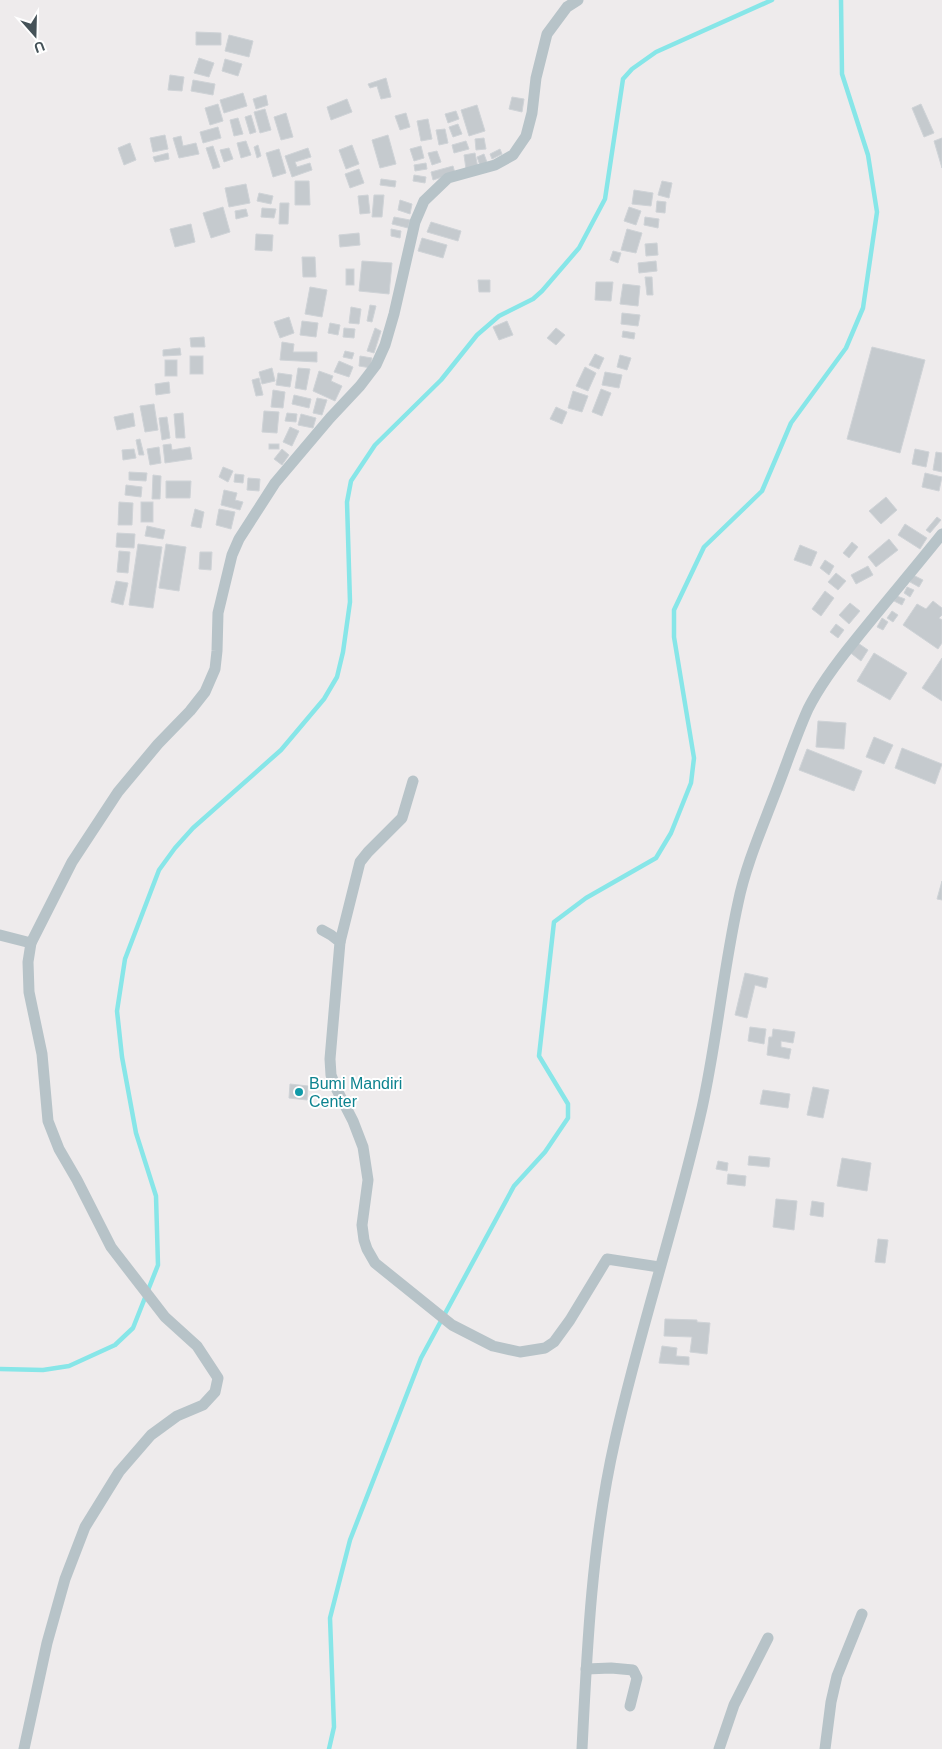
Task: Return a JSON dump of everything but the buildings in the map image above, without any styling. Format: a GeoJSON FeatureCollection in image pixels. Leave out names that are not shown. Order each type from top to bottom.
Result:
{"type":"FeatureCollection","features":[{"type":"Feature","properties":{"kind":"street"},"geometry":{"type":"LineString","coordinates":[[24,1749],[47,1643],[65,1579],[85,1527],[119,1472],[151,1435],[177,1416],[203,1405],[215,1392],[218,1378],[197,1346],[165,1317],[111,1247],[59,1149],[48,1121],[42,1054],[29,992],[28,962],[31,942],[72,862],[118,792],[205,692],[215,669],[218,613],[232,555],[239,539],[275,483],[360,386],[376,365],[392,322],[415,222],[424,200],[448,178],[495,165],[513,155],[526,136],[532,114],[536,78],[547,34],[568,7],[578,0]]}},
{"type":"Feature","properties":{"kind":"street"},"geometry":{"type":"LineString","coordinates":[[582,1749],[590,1608],[604,1494],[614,1442],[659,1267],[678,1207],[703,1105],[739,898],[751,858],[809,707],[828,676],[901,582],[942,534]]}},
{"type":"Feature","properties":{"kind":"street"},"geometry":{"type":"LineString","coordinates":[[413,781],[402,818],[360,862],[340,942],[330,1060],[331,1075],[363,1147],[368,1180],[362,1225],[364,1240],[374,1263],[452,1325],[493,1346],[520,1352],[545,1348],[554,1342],[607,1260],[659,1267]]}},
{"type":"Feature","properties":{"kind":"street"},"geometry":{"type":"LineString","coordinates":[[322,930],[340,942]]}},
{"type":"Feature","properties":{"kind":"street"},"geometry":{"type":"LineString","coordinates":[[0,935],[31,942]]}},
{"type":"Feature","properties":{"kind":"street"},"geometry":{"type":"LineString","coordinates":[[825,1749],[831,1702],[837,1676],[862,1614]]}},
{"type":"Feature","properties":{"kind":"street"},"geometry":{"type":"LineString","coordinates":[[719,1749],[734,1705],[768,1638]]}},
{"type":"Feature","properties":{"kind":"street"},"geometry":{"type":"LineString","coordinates":[[586,1669],[611,1668],[633,1670],[637,1678],[630,1706]]}},
{"type":"Feature","properties":{"kind":"waterway"},"geometry":{"type":"LineString","coordinates":[[0,1369],[43,1370],[69,1366],[115,1345],[133,1328],[158,1265],[156,1196],[136,1133],[122,1057],[117,1011],[125,959],[159,870],[175,848],[193,828],[281,750],[324,699],[337,677],[343,652],[350,602],[347,502],[351,481],[375,445],[441,380],[477,335],[499,316],[533,299],[579,248],[605,199],[623,79],[632,69],[656,52],[772,0]]}},
{"type":"Feature","properties":{"kind":"waterway"},"geometry":{"type":"LineString","coordinates":[[329,1749],[334,1727],[330,1618],[350,1540],[421,1358],[514,1186],[545,1152],[568,1118],[568,1104],[539,1056],[554,922],[586,898],[656,858],[671,833],[691,783],[694,758],[674,637],[674,610],[704,547],[762,491],[791,423],[846,348],[863,308],[877,212],[868,155],[842,74],[841,0]]}},
{"type":"Feature","properties":{"kind":"place","name":"Bumi Mandiri Center"},"geometry":{"type":"Point","coordinates":[299,1092]}}]}
